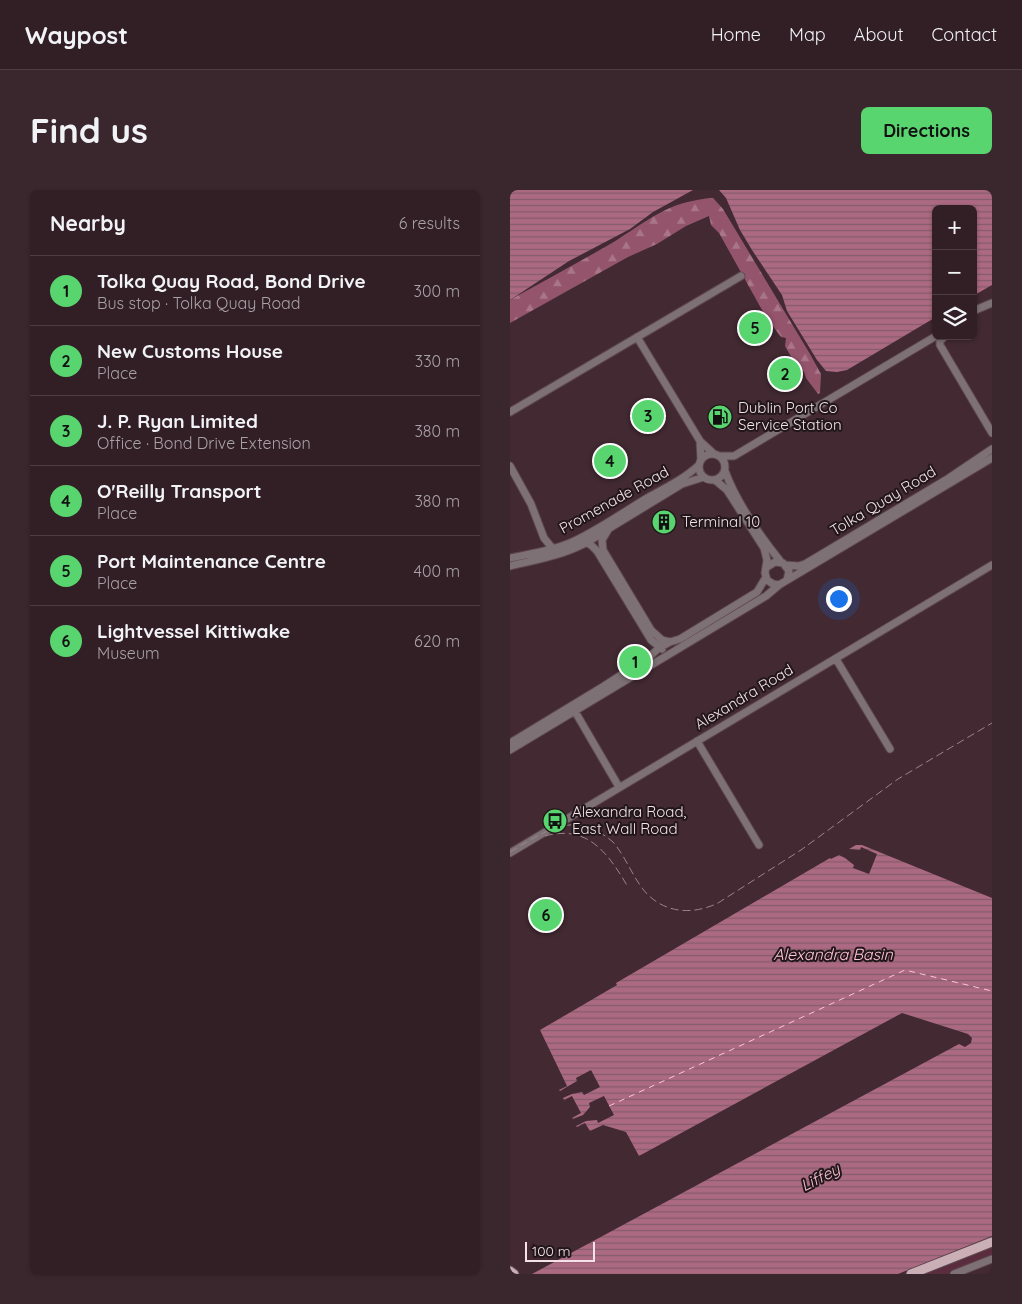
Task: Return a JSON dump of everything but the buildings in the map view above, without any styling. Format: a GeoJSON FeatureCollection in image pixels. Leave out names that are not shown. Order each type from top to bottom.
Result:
{"type":"FeatureCollection","features":[{"type":"Feature","properties":{"kind":"main road"},"geometry":{"type":"LineString","coordinates":[[911,1274],[992,1242]]}},
{"type":"Feature","properties":{"kind":"main road"},"geometry":{"type":"LineString","coordinates":[[510,1271],[514,1274]]}},
{"type":"Feature","properties":{"kind":"street"},"geometry":{"type":"LineString","coordinates":[[510,412],[742,276]]}},
{"type":"Feature","properties":{"kind":"street"},"geometry":{"type":"LineString","coordinates":[[977,309],[992,303]]}},
{"type":"Feature","properties":{"kind":"street"},"geometry":{"type":"LineString","coordinates":[[510,750],[632,672],[673,651],[766,596],[787,580],[789,571],[740,502],[729,483],[725,471],[725,462],[700,442],[637,337]]}},
{"type":"Feature","properties":{"kind":"street"},"geometry":{"type":"LineString","coordinates":[[700,462],[707,454],[727,457],[734,456],[932,338]]}},
{"type":"Feature","properties":{"kind":"street"},"geometry":{"type":"LineString","coordinates":[[941,340],[940,345],[992,433]]}},
{"type":"Feature","properties":{"kind":"street"},"geometry":{"type":"LineString","coordinates":[[640,662],[659,648],[680,639],[757,592],[766,577],[766,554],[759,540],[727,490],[715,480],[704,478],[701,473],[700,442]]}},
{"type":"Feature","properties":{"kind":"street","name":"Tolka Quay Road"},"geometry":{"type":"LineString","coordinates":[[783,563],[798,566],[805,564],[949,478],[992,449]]}},
{"type":"Feature","properties":{"kind":"street","name":"Tolka Quay Road"},"geometry":{"type":"LineString","coordinates":[[787,580],[992,458]]}},
{"type":"Feature","properties":{"kind":"street","name":"Promenade Road"},"geometry":{"type":"LineString","coordinates":[[510,558],[553,549],[592,532],[691,472],[700,462]]}},
{"type":"Feature","properties":{"kind":"street"},"geometry":{"type":"LineString","coordinates":[[510,466],[531,504],[544,538],[553,549]]}},
{"type":"Feature","properties":{"kind":"street"},"geometry":{"type":"LineString","coordinates":[[715,480],[725,471]]}},
{"type":"Feature","properties":{"kind":"street","name":"Promenade Road"},"geometry":{"type":"LineString","coordinates":[[510,566],[552,556],[587,544],[609,528],[682,484],[704,478]]}},
{"type":"Feature","properties":{"kind":"street"},"geometry":{"type":"LineString","coordinates":[[609,528],[602,540],[603,550],[652,630],[662,640],[670,642]]}},
{"type":"Feature","properties":{"kind":"street"},"geometry":{"type":"LineString","coordinates":[[530,554],[542,545],[544,538]]}},
{"type":"Feature","properties":{"kind":"street"},"geometry":{"type":"LineString","coordinates":[[587,544],[597,551],[651,640],[659,648],[673,651]]}},
{"type":"Feature","properties":{"kind":"street"},"geometry":{"type":"LineString","coordinates":[[767,567],[775,562],[783,563]]}},
{"type":"Feature","properties":{"kind":"street","name":"Alexandra Road"},"geometry":{"type":"LineString","coordinates":[[510,853],[992,565]]}},
{"type":"Feature","properties":{"kind":"street"},"geometry":{"type":"LineString","coordinates":[[766,577],[770,582],[780,585]]}},
{"type":"Feature","properties":{"kind":"street"},"geometry":{"type":"LineString","coordinates":[[632,672],[647,654],[651,640]]}},
{"type":"Feature","properties":{"kind":"street"},"geometry":{"type":"LineString","coordinates":[[836,659],[890,749]]}},
{"type":"Feature","properties":{"kind":"street"},"geometry":{"type":"LineString","coordinates":[[510,743],[573,709]]}},
{"type":"Feature","properties":{"kind":"street"},"geometry":{"type":"LineString","coordinates":[[573,709],[620,788]]}},
{"type":"Feature","properties":{"kind":"street"},"geometry":{"type":"LineString","coordinates":[[697,741],[759,845]]}},
{"type":"Feature","properties":{"kind":"street"},"geometry":{"type":"LineString","coordinates":[[954,1274],[992,1259]]}},
{"type":"Feature","properties":{"kind":"shaded area"},"geometry":{"type":"Polygon","coordinates":[[[992,1244],[992,1256],[947,1274],[917,1274],[992,1244]]]}},
{"type":"Feature","properties":{"kind":"green space"},"geometry":{"type":"Polygon","coordinates":[[[713,198],[723,209],[821,374],[820,393],[818,394],[806,378],[804,372],[794,362],[785,346],[786,338],[781,337],[766,317],[719,233],[711,225],[709,216],[628,257],[510,323],[510,300],[612,243],[659,213],[683,203],[713,198]]]}},
{"type":"Feature","properties":{"kind":"water"},"geometry":{"type":"Polygon","coordinates":[[[510,190],[693,190],[653,212],[630,229],[569,261],[510,300],[510,190]]]}},
{"type":"Feature","properties":{"kind":"water"},"geometry":{"type":"Polygon","coordinates":[[[719,190],[992,190],[992,285],[977,294],[977,205],[932,205],[932,319],[847,370],[837,372],[826,371],[817,360],[787,311],[782,295],[740,230],[726,198],[719,190]]]}},
{"type":"Feature","properties":{"kind":"water"},"geometry":{"type":"Polygon","coordinates":[[[856,845],[862,845],[992,898],[992,1236],[898,1274],[532,1274],[959,1044],[965,1047],[971,1043],[972,1038],[968,1034],[902,1013],[639,1156],[626,1132],[603,1125],[590,1131],[585,1123],[576,1126],[586,1121],[597,1120],[598,1123],[614,1115],[604,1096],[589,1103],[590,1107],[583,1115],[572,1118],[581,1113],[572,1096],[564,1100],[563,1098],[582,1092],[584,1095],[600,1087],[591,1070],[576,1078],[577,1081],[560,1091],[567,1086],[540,1030],[617,985],[616,983],[830,858],[839,855],[854,865],[853,868],[869,874],[877,854],[861,847],[860,850],[849,849],[856,845]]]}},
{"type":"Feature","properties":{"kind":"ferry route"},"geometry":{"type":"LineString","coordinates":[[609,1106],[905,970],[992,991]]}},
{"type":"Feature","properties":{"kind":"railway"},"geometry":{"type":"LineString","coordinates":[[510,852],[549,830],[561,826],[586,827],[599,832],[613,842],[642,888],[658,903],[677,910],[697,910],[718,903],[801,850],[898,779],[992,723]]}},
{"type":"Feature","properties":{"kind":"railway"},"geometry":{"type":"LineString","coordinates":[[545,836],[560,833],[574,834],[586,838],[605,854],[628,887]]}},
{"type":"Feature","properties":{"kind":"place","name":"Port Maintenance Centre"},"geometry":{"type":"Point","coordinates":[755,328]}},
{"type":"Feature","properties":{"kind":"place","name":"New Customs House"},"geometry":{"type":"Point","coordinates":[785,374]}},
{"type":"Feature","properties":{"kind":"place","name":"J. P. Ryan Limited"},"geometry":{"type":"Point","coordinates":[648,416]}},
{"type":"Feature","properties":{"kind":"place","name":"Dublin Port Co Service Station"},"geometry":{"type":"Point","coordinates":[720,417]}},
{"type":"Feature","properties":{"kind":"place","name":"O'Reilly Transport"},"geometry":{"type":"Point","coordinates":[610,461]}},
{"type":"Feature","properties":{"kind":"place","name":"Terminal 10"},"geometry":{"type":"Point","coordinates":[664,522]}},
{"type":"Feature","properties":{"kind":"place","name":"Tolka Quay Road, Bond Drive"},"geometry":{"type":"Point","coordinates":[635,662]}},
{"type":"Feature","properties":{"kind":"place","name":"Alexandra Road, East Wall Road"},"geometry":{"type":"Point","coordinates":[555,821]}},
{"type":"Feature","properties":{"kind":"place","name":"Lightvessel Kittiwake"},"geometry":{"type":"Point","coordinates":[546,915]}},
{"type":"Feature","properties":{"kind":"water label","name":"Alexandra Basin"},"geometry":{"type":"Point","coordinates":[833,954]}},
{"type":"Feature","properties":{"kind":"water label","name":"Liffey"},"geometry":{"type":"Point","coordinates":[820,1177]}}]}
